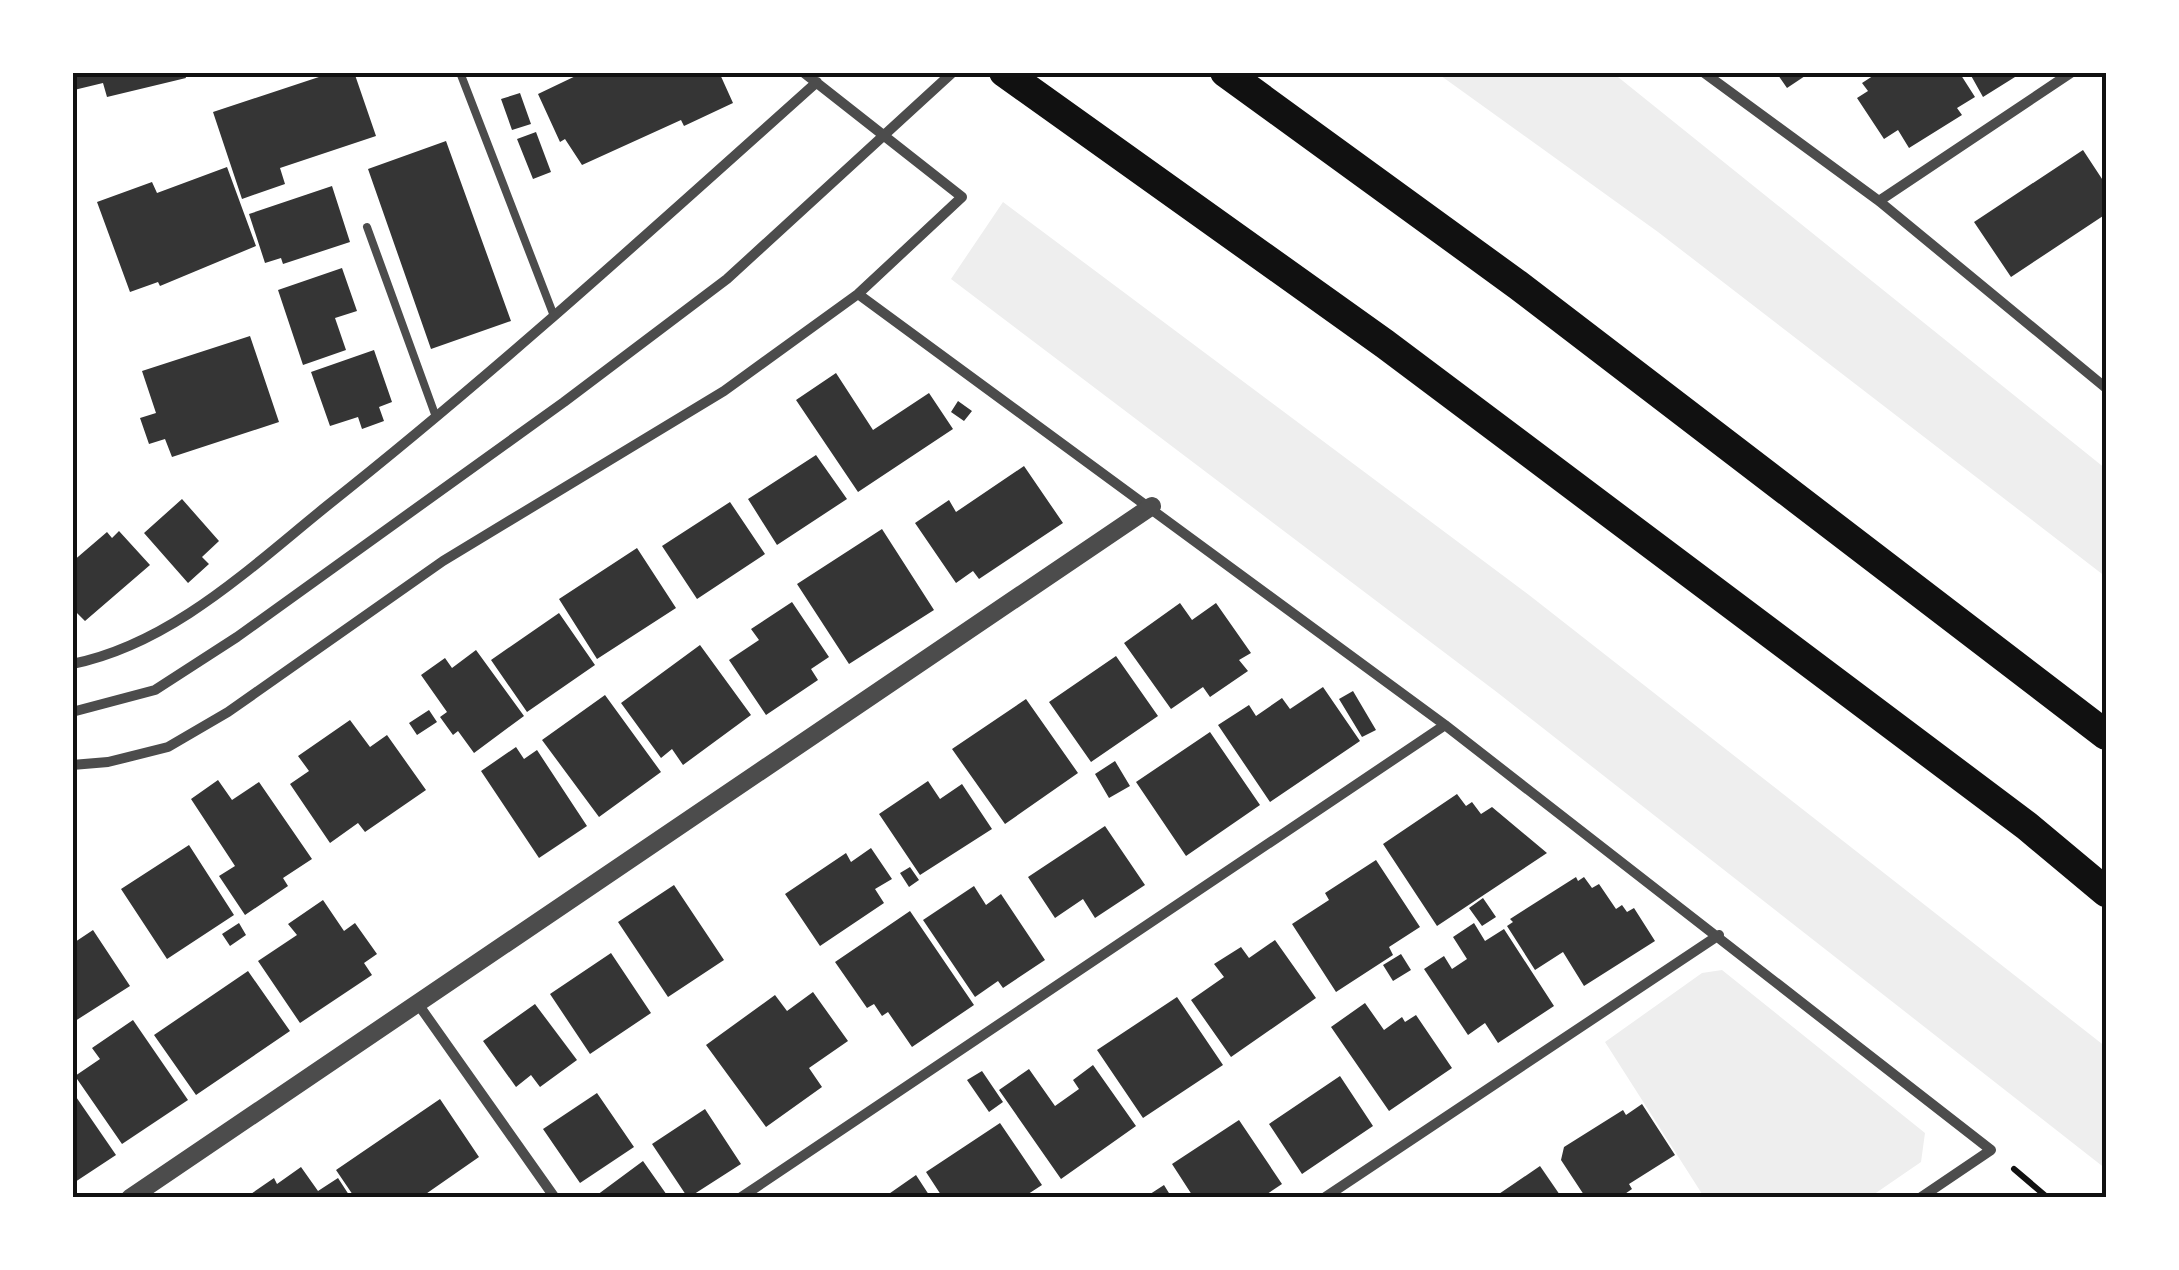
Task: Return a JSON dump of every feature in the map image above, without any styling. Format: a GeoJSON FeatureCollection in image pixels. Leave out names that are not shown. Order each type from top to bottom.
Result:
{"type":"FeatureCollection","features":[{"type":"Feature","properties":{"kind":"highway"},"geometry":{"type":"LineString","coordinates":[[1004,72],[1385,344],[2027,826],[2106,892]]}},
{"type":"Feature","properties":{"kind":"highway"},"geometry":{"type":"LineString","coordinates":[[1225,72],[1518,285],[2106,735]]}},
{"type":"Feature","properties":{"kind":"street"},"geometry":{"type":"LineString","coordinates":[[72,766],[108,762],[168,747],[228,712],[443,561],[724,391],[858,294],[962,197],[802,72]]}},
{"type":"Feature","properties":{"kind":"street"},"geometry":{"type":"LineString","coordinates":[[72,712],[154,690],[237,638],[727,279],[954,72]]}},
{"type":"Feature","properties":{"kind":"street"},"geometry":{"type":"LineString","coordinates":[[1703,72],[1879,200],[2106,388]]}},
{"type":"Feature","properties":{"kind":"street"},"geometry":{"type":"LineString","coordinates":[[1879,200],[2072,72]]}},
{"type":"Feature","properties":{"kind":"street"},"geometry":{"type":"LineString","coordinates":[[72,664],[152,637],[236,579],[554,316],[816,82]]}},
{"type":"Feature","properties":{"kind":"street"},"geometry":{"type":"LineString","coordinates":[[858,294],[1152,506],[1445,726],[1991,1150],[1920,1198]]}},
{"type":"Feature","properties":{"kind":"street"},"geometry":{"type":"LineString","coordinates":[[130,1198],[1152,506]]}},
{"type":"Feature","properties":{"kind":"street"},"geometry":{"type":"LineString","coordinates":[[740,1198],[1445,726]]}},
{"type":"Feature","properties":{"kind":"street"},"geometry":{"type":"LineString","coordinates":[[1324,1198],[1719,935]]}},
{"type":"Feature","properties":{"kind":"street"},"geometry":{"type":"LineString","coordinates":[[418,1004],[554,1198]]}},
{"type":"Feature","properties":{"kind":"lane"},"geometry":{"type":"LineString","coordinates":[[460,75],[554,316]]}},
{"type":"Feature","properties":{"kind":"lane"},"geometry":{"type":"LineString","coordinates":[[367,227],[436,416]]}},
{"type":"Feature","properties":{"kind":"shaded area"},"geometry":{"type":"Polygon","coordinates":[[[1437,73],[1613,73],[2106,469],[2106,577],[1658,232],[1437,73]]]}},
{"type":"Feature","properties":{"kind":"shaded area"},"geometry":{"type":"Polygon","coordinates":[[[1003,202],[1529,595],[2106,1047],[2106,1169],[1498,693],[951,279],[1003,202]]]}},
{"type":"Feature","properties":{"kind":"shaded area"},"geometry":{"type":"Polygon","coordinates":[[[1722,970],[1925,1133],[1921,1162],[1870,1197],[1704,1197],[1605,1042],[1702,973],[1722,970]]]}},
{"type":"Feature","properties":{"kind":"building"},"geometry":{"type":"Polygon","coordinates":[[[72,72],[184,72],[186,78],[107,97],[103,83],[74,90],[72,72]]]}},
{"type":"Feature","properties":{"kind":"building"},"geometry":{"type":"Polygon","coordinates":[[[334,72],[354,72],[376,136],[280,168],[285,184],[242,199],[213,112],[334,72]]]}},
{"type":"Feature","properties":{"kind":"building"},"geometry":{"type":"Polygon","coordinates":[[[584,72],[719,72],[733,103],[684,126],[681,120],[582,165],[565,139],[560,142],[538,94],[584,72]]]}},
{"type":"Feature","properties":{"kind":"building"},"geometry":{"type":"Polygon","coordinates":[[[1776,72],[1811,72],[1787,88],[1776,72]]]}},
{"type":"Feature","properties":{"kind":"building"},"geometry":{"type":"Polygon","coordinates":[[[1879,72],[1959,72],[1975,97],[1957,108],[1962,115],[1909,148],[1898,130],[1884,139],[1857,98],[1868,91],[1862,83],[1879,72]]]}},
{"type":"Feature","properties":{"kind":"building"},"geometry":{"type":"Polygon","coordinates":[[[1969,72],[2023,72],[1983,97],[1969,72]]]}},
{"type":"Feature","properties":{"kind":"building"},"geometry":{"type":"Polygon","coordinates":[[[520,93],[531,124],[512,130],[501,99],[520,93]]]}},
{"type":"Feature","properties":{"kind":"building"},"geometry":{"type":"Polygon","coordinates":[[[536,132],[551,172],[533,179],[517,139],[536,132]]]}},
{"type":"Feature","properties":{"kind":"building"},"geometry":{"type":"Polygon","coordinates":[[[446,141],[511,321],[431,349],[368,169],[446,141]]]}},
{"type":"Feature","properties":{"kind":"building"},"geometry":{"type":"Polygon","coordinates":[[[2083,150],[2106,185],[2106,214],[2011,277],[1974,222],[2083,150]]]}},
{"type":"Feature","properties":{"kind":"building"},"geometry":{"type":"Polygon","coordinates":[[[227,167],[256,246],[160,286],[158,282],[130,292],[97,202],[152,182],[157,193],[227,167]]]}},
{"type":"Feature","properties":{"kind":"building"},"geometry":{"type":"Polygon","coordinates":[[[332,186],[350,242],[283,264],[281,258],[265,263],[249,214],[332,186]]]}},
{"type":"Feature","properties":{"kind":"building"},"geometry":{"type":"Polygon","coordinates":[[[342,268],[357,311],[335,318],[346,350],[303,365],[278,290],[342,268]]]}},
{"type":"Feature","properties":{"kind":"building"},"geometry":{"type":"Polygon","coordinates":[[[250,336],[279,422],[172,457],[165,439],[149,444],[140,418],[156,413],[142,371],[250,336]]]}},
{"type":"Feature","properties":{"kind":"building"},"geometry":{"type":"Polygon","coordinates":[[[374,350],[392,402],[379,407],[384,421],[362,429],[358,417],[330,426],[311,372],[374,350]]]}},
{"type":"Feature","properties":{"kind":"building"},"geometry":{"type":"Polygon","coordinates":[[[836,373],[873,430],[929,393],[953,429],[858,492],[796,400],[836,373]]]}},
{"type":"Feature","properties":{"kind":"building"},"geometry":{"type":"Polygon","coordinates":[[[958,401],[972,411],[964,421],[951,412],[958,401]]]}},
{"type":"Feature","properties":{"kind":"building"},"geometry":{"type":"Polygon","coordinates":[[[816,455],[847,499],[777,545],[748,499],[816,455]]]}},
{"type":"Feature","properties":{"kind":"building"},"geometry":{"type":"Polygon","coordinates":[[[1024,466],[1063,523],[979,579],[973,571],[956,583],[915,523],[949,500],[956,512],[1024,466]]]}},
{"type":"Feature","properties":{"kind":"building"},"geometry":{"type":"Polygon","coordinates":[[[182,499],[219,541],[202,557],[209,564],[188,583],[144,533],[182,499]]]}},
{"type":"Feature","properties":{"kind":"building"},"geometry":{"type":"Polygon","coordinates":[[[730,502],[765,554],[697,599],[662,546],[730,502]]]}},
{"type":"Feature","properties":{"kind":"building"},"geometry":{"type":"Polygon","coordinates":[[[882,529],[934,610],[849,664],[797,584],[882,529]]]}},
{"type":"Feature","properties":{"kind":"building"},"geometry":{"type":"Polygon","coordinates":[[[119,531],[150,565],[85,621],[72,608],[72,562],[107,532],[112,538],[119,531]]]}},
{"type":"Feature","properties":{"kind":"building"},"geometry":{"type":"Polygon","coordinates":[[[637,548],[676,608],[597,659],[559,599],[637,548]]]}},
{"type":"Feature","properties":{"kind":"building"},"geometry":{"type":"Polygon","coordinates":[[[792,602],[829,657],[811,669],[818,680],[766,715],[729,660],[759,640],[751,629],[792,602]]]}},
{"type":"Feature","properties":{"kind":"building"},"geometry":{"type":"Polygon","coordinates":[[[1180,603],[1192,620],[1216,603],[1251,653],[1239,660],[1248,671],[1210,697],[1203,687],[1171,709],[1124,643],[1180,603]]]}},
{"type":"Feature","properties":{"kind":"building"},"geometry":{"type":"Polygon","coordinates":[[[559,613],[595,665],[527,712],[491,660],[559,613]]]}},
{"type":"Feature","properties":{"kind":"building"},"geometry":{"type":"Polygon","coordinates":[[[700,645],[751,715],[683,765],[672,749],[661,758],[621,703],[700,645]]]}},
{"type":"Feature","properties":{"kind":"building"},"geometry":{"type":"Polygon","coordinates":[[[476,650],[524,716],[474,753],[458,731],[453,735],[440,717],[447,712],[421,675],[445,658],[452,668],[476,650]]]}},
{"type":"Feature","properties":{"kind":"building"},"geometry":{"type":"Polygon","coordinates":[[[1116,656],[1158,716],[1091,762],[1049,702],[1116,656]]]}},
{"type":"Feature","properties":{"kind":"building"},"geometry":{"type":"Polygon","coordinates":[[[1323,687],[1360,741],[1270,802],[1218,725],[1249,705],[1256,716],[1282,698],[1290,709],[1323,687]]]}},
{"type":"Feature","properties":{"kind":"building"},"geometry":{"type":"Polygon","coordinates":[[[1353,691],[1376,730],[1362,737],[1339,699],[1353,691]]]}},
{"type":"Feature","properties":{"kind":"building"},"geometry":{"type":"Polygon","coordinates":[[[605,695],[661,772],[599,817],[542,740],[605,695]]]}},
{"type":"Feature","properties":{"kind":"building"},"geometry":{"type":"Polygon","coordinates":[[[1026,699],[1078,773],[1005,824],[952,749],[1026,699]]]}},
{"type":"Feature","properties":{"kind":"building"},"geometry":{"type":"Polygon","coordinates":[[[429,710],[437,722],[417,735],[409,723],[429,710]]]}},
{"type":"Feature","properties":{"kind":"building"},"geometry":{"type":"Polygon","coordinates":[[[350,720],[370,747],[387,735],[426,790],[365,832],[358,823],[330,843],[290,784],[309,771],[298,756],[350,720]]]}},
{"type":"Feature","properties":{"kind":"building"},"geometry":{"type":"Polygon","coordinates":[[[1210,732],[1260,805],[1186,856],[1136,782],[1210,732]]]}},
{"type":"Feature","properties":{"kind":"building"},"geometry":{"type":"Polygon","coordinates":[[[516,747],[524,759],[537,750],[587,826],[539,858],[481,771],[516,747]]]}},
{"type":"Feature","properties":{"kind":"building"},"geometry":{"type":"Polygon","coordinates":[[[1115,761],[1130,786],[1109,798],[1095,774],[1115,761]]]}},
{"type":"Feature","properties":{"kind":"building"},"geometry":{"type":"Polygon","coordinates":[[[218,780],[232,800],[259,782],[312,859],[283,878],[288,886],[245,915],[219,876],[235,866],[191,799],[218,780]]]}},
{"type":"Feature","properties":{"kind":"building"},"geometry":{"type":"Polygon","coordinates":[[[928,781],[940,799],[962,784],[992,829],[920,875],[879,814],[928,781]]]}},
{"type":"Feature","properties":{"kind":"building"},"geometry":{"type":"Polygon","coordinates":[[[1457,794],[1466,806],[1472,802],[1481,814],[1492,807],[1547,853],[1437,926],[1383,844],[1457,794]]]}},
{"type":"Feature","properties":{"kind":"building"},"geometry":{"type":"Polygon","coordinates":[[[1105,826],[1145,885],[1095,918],[1083,899],[1055,918],[1028,877],[1105,826]]]}},
{"type":"Feature","properties":{"kind":"building"},"geometry":{"type":"Polygon","coordinates":[[[189,845],[234,915],[167,959],[121,889],[189,845]]]}},
{"type":"Feature","properties":{"kind":"building"},"geometry":{"type":"Polygon","coordinates":[[[871,848],[892,879],[875,889],[884,903],[820,946],[785,894],[846,853],[851,862],[871,848]]]}},
{"type":"Feature","properties":{"kind":"building"},"geometry":{"type":"Polygon","coordinates":[[[1376,860],[1420,927],[1389,947],[1393,955],[1336,992],[1292,924],[1329,900],[1325,893],[1376,860]]]}},
{"type":"Feature","properties":{"kind":"building"},"geometry":{"type":"Polygon","coordinates":[[[910,867],[919,880],[909,887],[900,873],[910,867]]]}},
{"type":"Feature","properties":{"kind":"building"},"geometry":{"type":"Polygon","coordinates":[[[1576,877],[1578,881],[1584,877],[1592,888],[1599,884],[1616,909],[1622,905],[1627,912],[1634,908],[1655,941],[1584,986],[1563,952],[1535,970],[1507,926],[1513,922],[1510,919],[1576,877]]]}},
{"type":"Feature","properties":{"kind":"building"},"geometry":{"type":"Polygon","coordinates":[[[674,885],[724,960],[668,997],[618,922],[674,885]]]}},
{"type":"Feature","properties":{"kind":"building"},"geometry":{"type":"Polygon","coordinates":[[[974,886],[986,905],[1001,894],[1045,960],[1003,988],[998,981],[975,997],[923,920],[974,886]]]}},
{"type":"Feature","properties":{"kind":"building"},"geometry":{"type":"Polygon","coordinates":[[[1483,898],[1496,917],[1482,926],[1469,908],[1483,898]]]}},
{"type":"Feature","properties":{"kind":"building"},"geometry":{"type":"Polygon","coordinates":[[[323,900],[344,931],[355,923],[377,954],[364,963],[372,975],[300,1023],[258,961],[297,935],[288,924],[323,900]]]}},
{"type":"Feature","properties":{"kind":"building"},"geometry":{"type":"Polygon","coordinates":[[[910,911],[974,1005],[912,1047],[888,1012],[882,1016],[874,1004],[867,1008],[835,962],[910,911]]]}},
{"type":"Feature","properties":{"kind":"building"},"geometry":{"type":"Polygon","coordinates":[[[239,923],[246,935],[230,946],[222,934],[239,923]]]}},
{"type":"Feature","properties":{"kind":"building"},"geometry":{"type":"Polygon","coordinates":[[[1474,923],[1485,941],[1504,929],[1554,1006],[1498,1043],[1485,1023],[1468,1035],[1424,969],[1444,956],[1452,969],[1467,959],[1453,937],[1474,923]]]}},
{"type":"Feature","properties":{"kind":"building"},"geometry":{"type":"Polygon","coordinates":[[[93,930],[130,986],[72,1023],[72,944],[93,930]]]}},
{"type":"Feature","properties":{"kind":"building"},"geometry":{"type":"Polygon","coordinates":[[[1275,940],[1316,998],[1231,1057],[1191,1000],[1224,977],[1214,964],[1241,947],[1249,958],[1275,940]]]}},
{"type":"Feature","properties":{"kind":"building"},"geometry":{"type":"Polygon","coordinates":[[[611,953],[651,1013],[590,1054],[550,994],[611,953]]]}},
{"type":"Feature","properties":{"kind":"building"},"geometry":{"type":"Polygon","coordinates":[[[1401,954],[1411,970],[1393,981],[1383,965],[1401,954]]]}},
{"type":"Feature","properties":{"kind":"building"},"geometry":{"type":"Polygon","coordinates":[[[248,971],[290,1031],[196,1095],[154,1035],[248,971]]]}},
{"type":"Feature","properties":{"kind":"building"},"geometry":{"type":"Polygon","coordinates":[[[813,992],[848,1041],[809,1068],[822,1087],[766,1127],[706,1045],[775,995],[787,1011],[813,992]]]}},
{"type":"Feature","properties":{"kind":"building"},"geometry":{"type":"Polygon","coordinates":[[[1177,997],[1223,1065],[1143,1118],[1097,1050],[1177,997]]]}},
{"type":"Feature","properties":{"kind":"building"},"geometry":{"type":"Polygon","coordinates":[[[1365,1003],[1384,1030],[1402,1017],[1405,1022],[1416,1015],[1452,1068],[1389,1111],[1331,1027],[1365,1003]]]}},
{"type":"Feature","properties":{"kind":"building"},"geometry":{"type":"Polygon","coordinates":[[[535,1004],[577,1060],[540,1087],[531,1075],[516,1087],[483,1041],[535,1004]]]}},
{"type":"Feature","properties":{"kind":"building"},"geometry":{"type":"Polygon","coordinates":[[[133,1020],[188,1100],[122,1144],[75,1076],[100,1059],[92,1048],[133,1020]]]}},
{"type":"Feature","properties":{"kind":"building"},"geometry":{"type":"Polygon","coordinates":[[[1093,1065],[1136,1126],[1061,1179],[999,1090],[1029,1069],[1055,1106],[1079,1089],[1073,1080],[1093,1065]]]}},
{"type":"Feature","properties":{"kind":"building"},"geometry":{"type":"Polygon","coordinates":[[[982,1071],[1003,1102],[989,1112],[967,1080],[982,1071]]]}},
{"type":"Feature","properties":{"kind":"building"},"geometry":{"type":"Polygon","coordinates":[[[1340,1076],[1373,1126],[1302,1174],[1269,1124],[1340,1076]]]}},
{"type":"Feature","properties":{"kind":"building"},"geometry":{"type":"Polygon","coordinates":[[[72,1091],[116,1155],[72,1184],[72,1091]]]}},
{"type":"Feature","properties":{"kind":"building"},"geometry":{"type":"Polygon","coordinates":[[[597,1093],[634,1147],[580,1183],[543,1129],[597,1093]]]}},
{"type":"Feature","properties":{"kind":"building"},"geometry":{"type":"Polygon","coordinates":[[[440,1099],[479,1157],[420,1198],[355,1198],[336,1170],[440,1099]]]}},
{"type":"Feature","properties":{"kind":"building"},"geometry":{"type":"Polygon","coordinates":[[[1642,1104],[1675,1155],[1629,1184],[1632,1189],[1619,1198],[1586,1198],[1561,1160],[1564,1147],[1623,1110],[1626,1115],[1642,1104]]]}},
{"type":"Feature","properties":{"kind":"building"},"geometry":{"type":"Polygon","coordinates":[[[705,1109],[741,1164],[688,1198],[652,1144],[705,1109]]]}},
{"type":"Feature","properties":{"kind":"building"},"geometry":{"type":"Polygon","coordinates":[[[1239,1120],[1282,1184],[1261,1198],[1194,1198],[1172,1164],[1239,1120]]]}},
{"type":"Feature","properties":{"kind":"building"},"geometry":{"type":"Polygon","coordinates":[[[1000,1123],[1042,1185],[1022,1198],[943,1198],[926,1172],[1000,1123]]]}},
{"type":"Feature","properties":{"kind":"building"},"geometry":{"type":"Polygon","coordinates":[[[643,1161],[669,1198],[593,1198],[643,1161]]]}},
{"type":"Feature","properties":{"kind":"building"},"geometry":{"type":"Polygon","coordinates":[[[1540,1166],[1562,1198],[1493,1198],[1540,1166]]]}},
{"type":"Feature","properties":{"kind":"building"},"geometry":{"type":"Polygon","coordinates":[[[301,1167],[318,1191],[338,1178],[351,1198],[245,1198],[274,1178],[277,1184],[301,1167]]]}},
{"type":"Feature","properties":{"kind":"building"},"geometry":{"type":"Polygon","coordinates":[[[916,1175],[931,1198],[883,1198],[916,1175]]]}},
{"type":"Feature","properties":{"kind":"building"},"geometry":{"type":"Polygon","coordinates":[[[1164,1185],[1172,1198],[1144,1198],[1164,1185]]]}}]}
